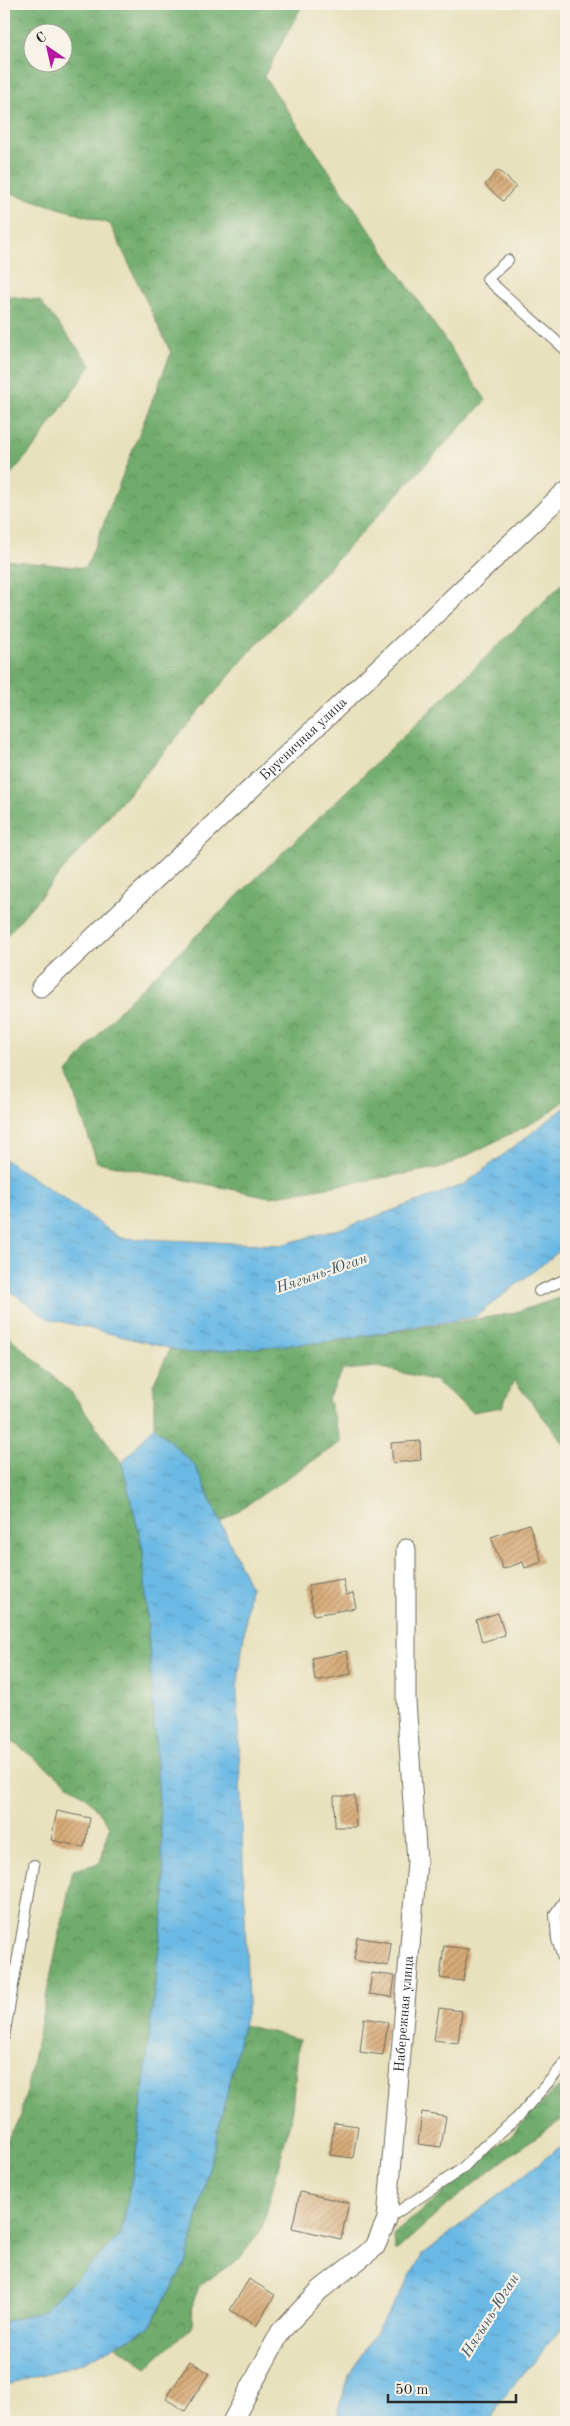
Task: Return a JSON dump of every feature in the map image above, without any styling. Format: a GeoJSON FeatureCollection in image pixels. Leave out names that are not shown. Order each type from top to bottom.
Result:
{"type":"FeatureCollection","features":[{"type":"Feature","properties":{"kind":"street","name":"Брусничная улица"},"geometry":{"type":"LineString","coordinates":[[41,987],[566,492]]}},
{"type":"Feature","properties":{"kind":"street","name":"Набережная улица"},"geometry":{"type":"LineString","coordinates":[[232,2422],[281,2331],[320,2290],[375,2247],[387,2219],[417,1862],[406,1701],[406,1548]]}},
{"type":"Feature","properties":{"kind":"lane"},"geometry":{"type":"LineString","coordinates":[[508,260],[487,279],[566,350]]}},
{"type":"Feature","properties":{"kind":"lane"},"geometry":{"type":"LineString","coordinates":[[538,1292],[566,1279]]}},
{"type":"Feature","properties":{"kind":"lane"},"geometry":{"type":"LineString","coordinates":[[4,2037],[34,1865]]}},
{"type":"Feature","properties":{"kind":"lane"},"geometry":{"type":"LineString","coordinates":[[566,1898],[555,1914],[557,1939],[566,1969]]}},
{"type":"Feature","properties":{"kind":"lane"},"geometry":{"type":"LineString","coordinates":[[387,2219],[462,2169],[485,2145],[517,2118],[566,2062]]}},
{"type":"Feature","properties":{"kind":"green space"},"geometry":{"type":"Polygon","coordinates":[[[4,4],[303,4],[264,76],[486,400],[248,654],[4,939],[4,560],[86,568],[171,353],[110,224],[4,191],[4,4]]]}},
{"type":"Feature","properties":{"kind":"green space"},"geometry":{"type":"Polygon","coordinates":[[[4,295],[40,301],[91,365],[36,445],[4,482],[4,295]]]}},
{"type":"Feature","properties":{"kind":"green space"},"geometry":{"type":"Polygon","coordinates":[[[566,580],[566,1099],[544,1117],[444,1167],[270,1197],[97,1162],[67,1073],[121,1008],[566,580]]]}},
{"type":"Feature","properties":{"kind":"green space"},"geometry":{"type":"Polygon","coordinates":[[[566,1296],[566,1446],[514,1380],[502,1407],[472,1412],[436,1381],[378,1367],[343,1370],[328,1399],[341,1442],[221,1522],[195,1466],[154,1426],[154,1383],[170,1349],[327,1342],[509,1314],[566,1296]]]}},
{"type":"Feature","properties":{"kind":"green space"},"geometry":{"type":"Polygon","coordinates":[[[4,1332],[72,1393],[122,1463],[143,1550],[165,1895],[136,2155],[121,2235],[43,2311],[4,2322],[4,2145],[21,2116],[73,1870],[100,1863],[110,1826],[89,1800],[16,1744],[4,1740],[4,1332]]]}},
{"type":"Feature","properties":{"kind":"green space"},"geometry":{"type":"Polygon","coordinates":[[[243,2025],[299,2039],[291,2118],[262,2229],[240,2258],[200,2285],[193,2302],[192,2326],[147,2367],[116,2346],[149,2328],[187,2260],[243,2025]]]}},
{"type":"Feature","properties":{"kind":"green space"},"geometry":{"type":"Polygon","coordinates":[[[566,2080],[566,2117],[478,2180],[395,2252],[394,2234],[509,2137],[566,2080]]]}},
{"type":"Feature","properties":{"kind":"water","name":"Нягынь-Юган"},"geometry":{"type":"Polygon","coordinates":[[[566,1107],[566,1246],[475,1317],[327,1342],[189,1353],[47,1318],[4,1286],[4,1159],[120,1238],[281,1245],[350,1226],[465,1184],[566,1107]]]}},
{"type":"Feature","properties":{"kind":"water"},"geometry":{"type":"Polygon","coordinates":[[[154,1426],[195,1466],[250,1587],[237,1689],[248,2005],[187,2260],[149,2328],[82,2363],[4,2386],[4,2322],[43,2311],[121,2235],[136,2155],[165,1895],[143,1550],[122,1463],[154,1426]]]}},
{"type":"Feature","properties":{"kind":"water","name":"Нягынь-Юган"},"geometry":{"type":"Polygon","coordinates":[[[566,2142],[566,2323],[501,2400],[490,2422],[335,2422],[350,2373],[400,2294],[422,2255],[566,2142]]]}},
{"type":"Feature","properties":{"kind":"building"},"geometry":{"type":"Polygon","coordinates":[[[498,170],[516,186],[503,201],[485,185],[498,170]]]}},
{"type":"Feature","properties":{"kind":"building"},"geometry":{"type":"Polygon","coordinates":[[[420,1441],[421,1460],[393,1463],[391,1443],[420,1441]]]}},
{"type":"Feature","properties":{"kind":"building"},"geometry":{"type":"Polygon","coordinates":[[[529,1524],[542,1562],[525,1568],[523,1562],[503,1569],[491,1537],[529,1524]]]}},
{"type":"Feature","properties":{"kind":"building"},"geometry":{"type":"Polygon","coordinates":[[[343,1579],[346,1595],[353,1593],[356,1608],[314,1615],[308,1585],[343,1579]]]}},
{"type":"Feature","properties":{"kind":"building"},"geometry":{"type":"Polygon","coordinates":[[[498,1613],[505,1635],[482,1642],[476,1620],[498,1613]]]}},
{"type":"Feature","properties":{"kind":"building"},"geometry":{"type":"Polygon","coordinates":[[[347,1651],[351,1674],[315,1681],[312,1658],[347,1651]]]}},
{"type":"Feature","properties":{"kind":"building"},"geometry":{"type":"Polygon","coordinates":[[[334,1796],[355,1796],[356,1827],[335,1827],[334,1796]]]}},
{"type":"Feature","properties":{"kind":"building"},"geometry":{"type":"Polygon","coordinates":[[[57,1811],[90,1818],[84,1847],[51,1840],[57,1811]]]}},
{"type":"Feature","properties":{"kind":"building"},"geometry":{"type":"Polygon","coordinates":[[[357,1937],[391,1943],[388,1966],[354,1960],[357,1937]]]}},
{"type":"Feature","properties":{"kind":"building"},"geometry":{"type":"Polygon","coordinates":[[[444,1946],[468,1949],[463,1981],[440,1978],[444,1946]]]}},
{"type":"Feature","properties":{"kind":"building"},"geometry":{"type":"Polygon","coordinates":[[[372,1973],[395,1976],[392,1997],[369,1994],[372,1973]]]}},
{"type":"Feature","properties":{"kind":"building"},"geometry":{"type":"Polygon","coordinates":[[[439,2008],[462,2011],[458,2043],[434,2040],[439,2008]]]}},
{"type":"Feature","properties":{"kind":"building"},"geometry":{"type":"Polygon","coordinates":[[[364,2018],[388,2022],[383,2055],[360,2052],[364,2018]]]}},
{"type":"Feature","properties":{"kind":"building"},"geometry":{"type":"Polygon","coordinates":[[[422,2112],[446,2116],[441,2147],[418,2144],[422,2112]]]}},
{"type":"Feature","properties":{"kind":"building"},"geometry":{"type":"Polygon","coordinates":[[[334,2123],[358,2126],[353,2158],[330,2155],[334,2123]]]}},
{"type":"Feature","properties":{"kind":"building"},"geometry":{"type":"Polygon","coordinates":[[[300,2192],[349,2203],[341,2239],[292,2228],[300,2192]]]}},
{"type":"Feature","properties":{"kind":"building"},"geometry":{"type":"Polygon","coordinates":[[[249,2279],[275,2295],[256,2326],[230,2310],[249,2279]]]}},
{"type":"Feature","properties":{"kind":"building"},"geometry":{"type":"Polygon","coordinates":[[[190,2361],[209,2373],[185,2411],[166,2399],[190,2361]]]}}]}
